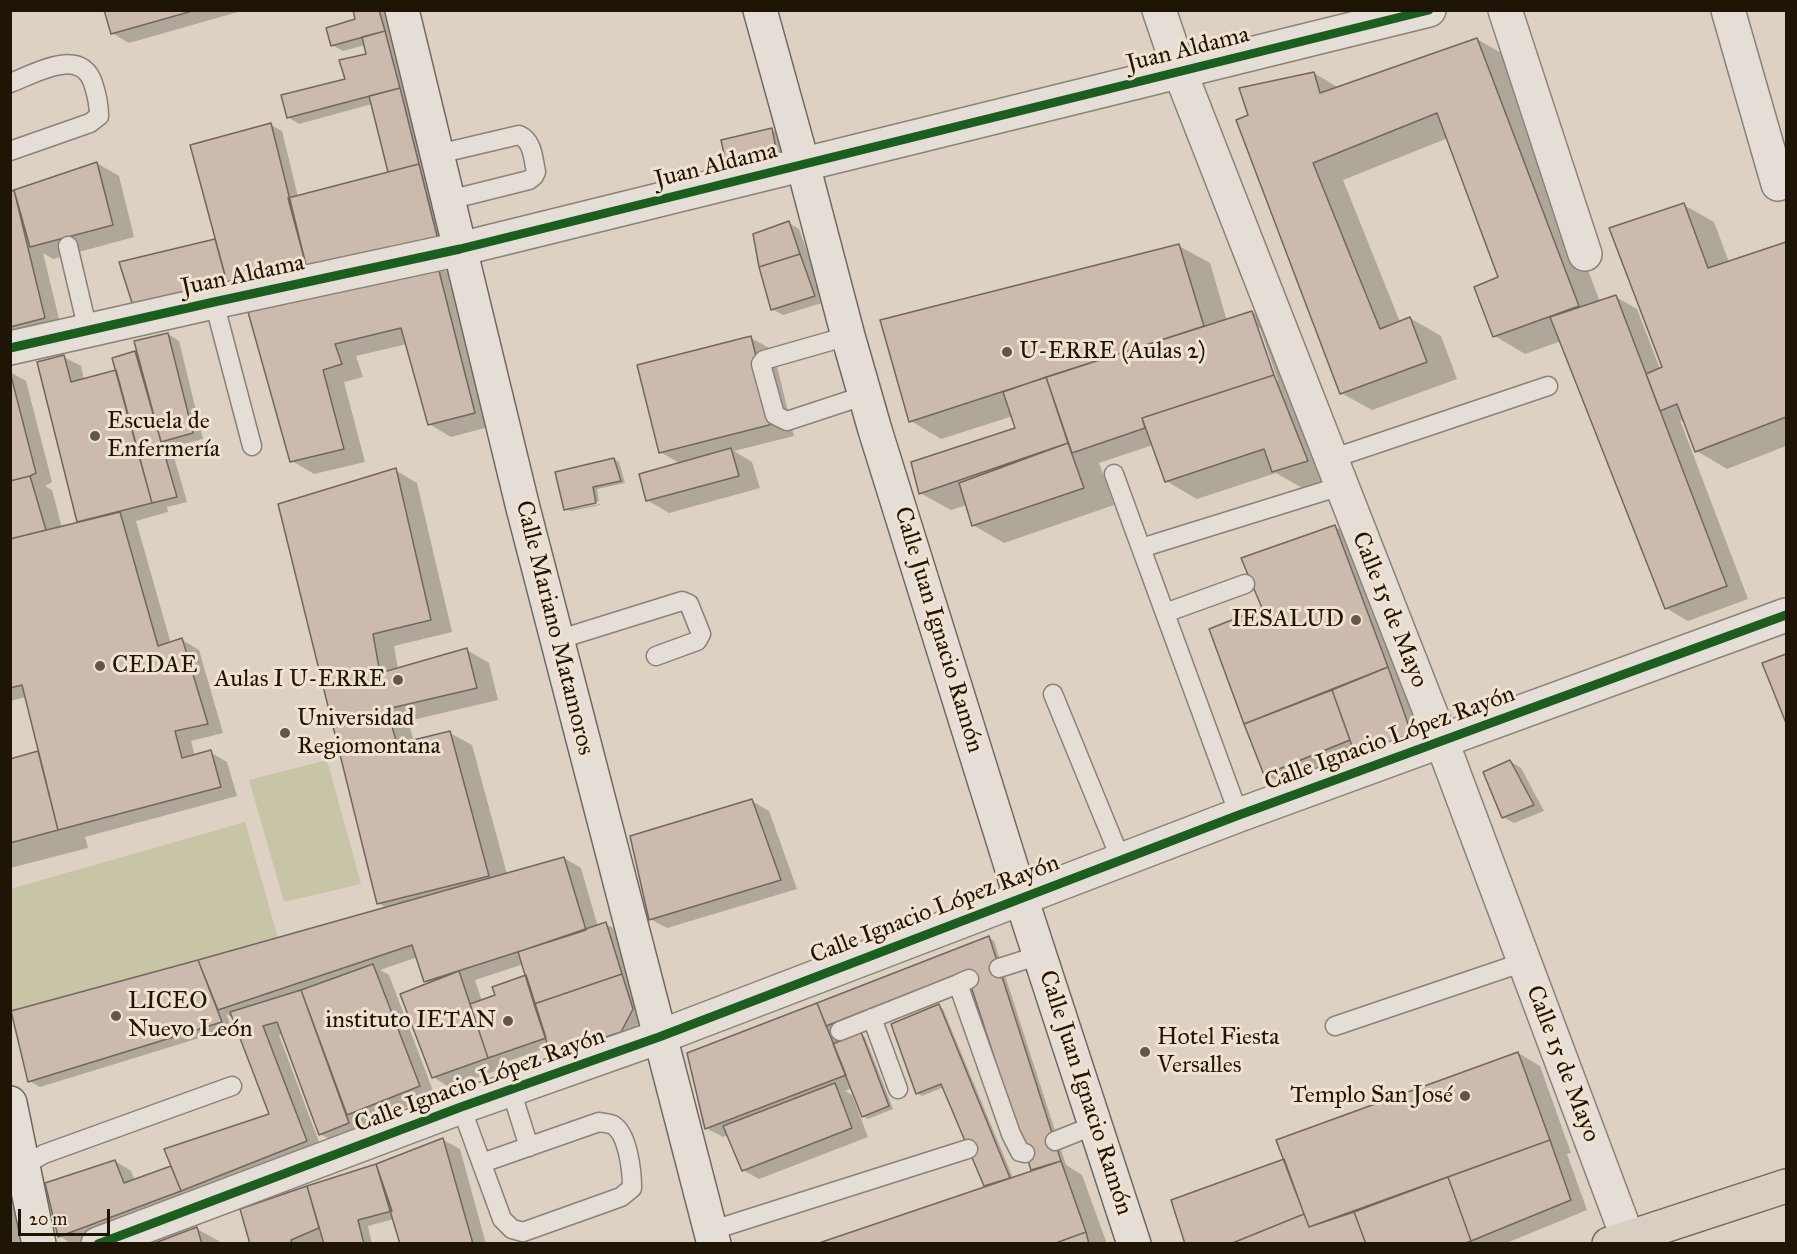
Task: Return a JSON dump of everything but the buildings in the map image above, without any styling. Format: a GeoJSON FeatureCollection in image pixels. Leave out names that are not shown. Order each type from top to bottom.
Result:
{"type":"FeatureCollection","features":[{"type":"Feature","properties":{"kind":"highway"},"geometry":{"type":"LineString","coordinates":[[1622,1242],[1786,1186]]}},
{"type":"Feature","properties":{"kind":"street","name":"Calle Mariano Matamoros"},"geometry":{"type":"LineString","coordinates":[[402,10],[523,508],[712,1237]]}},
{"type":"Feature","properties":{"kind":"street","name":"Calle Juan Ignacio Ramón"},"geometry":{"type":"LineString","coordinates":[[760,10],[848,336],[1021,897],[1134,1244]]}},
{"type":"Feature","properties":{"kind":"street","name":"Calle 15 de Mayo"},"geometry":{"type":"LineString","coordinates":[[1159,10],[1180,72],[1442,742],[1524,962],[1622,1242]]}},
{"type":"Feature","properties":{"kind":"street","name":"Juan Aldama"},"geometry":{"type":"LineString","coordinates":[[10,348],[460,249],[1429,10]]}},
{"type":"Feature","properties":{"kind":"street"},"geometry":{"type":"LineString","coordinates":[[1505,10],[1586,254]]}},
{"type":"Feature","properties":{"kind":"street"},"geometry":{"type":"LineString","coordinates":[[1728,10],[1778,184]]}},
{"type":"Feature","properties":{"kind":"street","name":"Calle Ignacio López Rayón"},"geometry":{"type":"LineString","coordinates":[[98,1244],[462,1107],[659,1037],[1239,815],[1786,615]]}},
{"type":"Feature","properties":{"kind":"street"},"geometry":{"type":"LineString","coordinates":[[10,1103],[39,1244]]}},
{"type":"Feature","properties":{"kind":"lane"},"geometry":{"type":"LineString","coordinates":[[10,83],[58,65],[71,63],[85,69],[91,79],[99,101],[99,116],[90,123],[10,151]]}},
{"type":"Feature","properties":{"kind":"lane"},"geometry":{"type":"LineString","coordinates":[[438,154],[519,135],[530,143],[536,172],[534,176],[528,180],[449,200]]}},
{"type":"Feature","properties":{"kind":"lane"},"geometry":{"type":"LineString","coordinates":[[68,246],[88,331]]}},
{"type":"Feature","properties":{"kind":"lane"},"geometry":{"type":"LineString","coordinates":[[214,302],[252,446]]}},
{"type":"Feature","properties":{"kind":"lane"},"geometry":{"type":"LineString","coordinates":[[848,336],[764,360],[761,364],[776,415],[787,421],[866,395]]}},
{"type":"Feature","properties":{"kind":"lane"},"geometry":{"type":"LineString","coordinates":[[1141,548],[1336,473],[1548,386]]}},
{"type":"Feature","properties":{"kind":"lane"},"geometry":{"type":"LineString","coordinates":[[1114,474],[1239,815]]}},
{"type":"Feature","properties":{"kind":"lane"},"geometry":{"type":"LineString","coordinates":[[1165,613],[1245,584]]}},
{"type":"Feature","properties":{"kind":"lane"},"geometry":{"type":"LineString","coordinates":[[557,640],[682,601],[689,604],[701,634],[697,641],[656,656]]}},
{"type":"Feature","properties":{"kind":"lane"},"geometry":{"type":"LineString","coordinates":[[1053,694],[1121,860]]}},
{"type":"Feature","properties":{"kind":"lane"},"geometry":{"type":"LineString","coordinates":[[999,968],[1040,955]]}},
{"type":"Feature","properties":{"kind":"lane"},"geometry":{"type":"LineString","coordinates":[[1335,1026],[1524,962]]}},
{"type":"Feature","properties":{"kind":"lane"},"geometry":{"type":"LineString","coordinates":[[840,1031],[964,981],[1003,1137],[1020,1152],[1025,1153]]}},
{"type":"Feature","properties":{"kind":"lane"},"geometry":{"type":"LineString","coordinates":[[872,1018],[898,1089]]}},
{"type":"Feature","properties":{"kind":"lane"},"geometry":{"type":"LineString","coordinates":[[23,1166],[44,1154],[232,1086]]}},
{"type":"Feature","properties":{"kind":"lane"},"geometry":{"type":"LineString","coordinates":[[511,1090],[529,1147]]}},
{"type":"Feature","properties":{"kind":"lane"},"geometry":{"type":"LineString","coordinates":[[462,1107],[482,1163],[502,1219],[512,1229],[523,1232],[621,1197],[632,1188],[632,1173],[622,1134],[612,1124],[599,1122],[482,1163]]}},
{"type":"Feature","properties":{"kind":"lane"},"geometry":{"type":"LineString","coordinates":[[1055,1141],[1095,1125]]}},
{"type":"Feature","properties":{"kind":"lane"},"geometry":{"type":"LineString","coordinates":[[712,1237],[968,1149]]}},
{"type":"Feature","properties":{"kind":"shaded area"},"geometry":{"type":"Polygon","coordinates":[[[327,760],[361,884],[284,902],[249,780],[327,760]]]}},
{"type":"Feature","properties":{"kind":"shaded area"},"geometry":{"type":"Polygon","coordinates":[[[245,822],[278,938],[11,1011],[10,889],[245,822]]]}},
{"type":"Feature","properties":{"kind":"cycle path"},"geometry":{"type":"LineString","coordinates":[[10,348],[460,249],[1429,10]]}},
{"type":"Feature","properties":{"kind":"cycle path"},"geometry":{"type":"LineString","coordinates":[[98,1244],[461,1107],[659,1037],[1239,815],[1786,615]]}},
{"type":"Feature","properties":{"kind":"place","name":"U-ERRE (Aulas 2)"},"geometry":{"type":"Point","coordinates":[1007,352]}},
{"type":"Feature","properties":{"kind":"place","name":"Escuela de Enfermería"},"geometry":{"type":"Point","coordinates":[95,436]}},
{"type":"Feature","properties":{"kind":"place","name":"IESALUD"},"geometry":{"type":"Point","coordinates":[1356,620]}},
{"type":"Feature","properties":{"kind":"place","name":"CEDAE"},"geometry":{"type":"Point","coordinates":[100,666]}},
{"type":"Feature","properties":{"kind":"place","name":"Aulas I U-ERRE"},"geometry":{"type":"Point","coordinates":[398,680]}},
{"type":"Feature","properties":{"kind":"place","name":"Universidad Regiomontana"},"geometry":{"type":"Point","coordinates":[285,733]}},
{"type":"Feature","properties":{"kind":"place","name":"LICEO Nuevo León"},"geometry":{"type":"Point","coordinates":[116,1016]}},
{"type":"Feature","properties":{"kind":"place","name":"instituto IETAN"},"geometry":{"type":"Point","coordinates":[508,1021]}},
{"type":"Feature","properties":{"kind":"place","name":"Hotel Fiesta Versalles"},"geometry":{"type":"Point","coordinates":[1145,1052]}},
{"type":"Feature","properties":{"kind":"place","name":"Templo San José"},"geometry":{"type":"Point","coordinates":[1465,1096]}}]}
